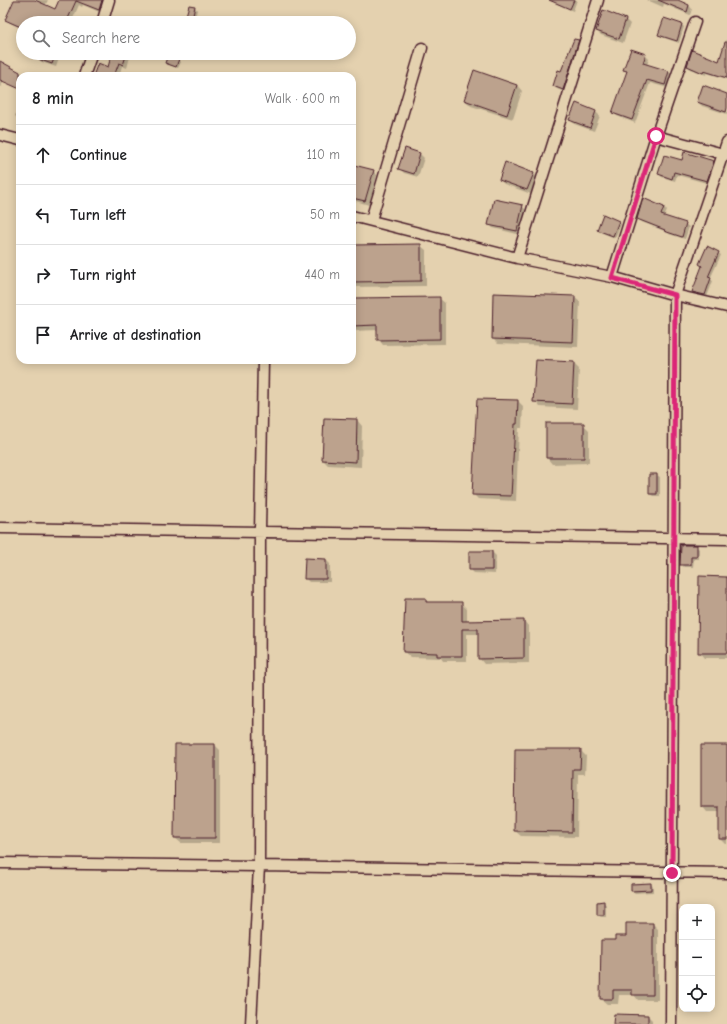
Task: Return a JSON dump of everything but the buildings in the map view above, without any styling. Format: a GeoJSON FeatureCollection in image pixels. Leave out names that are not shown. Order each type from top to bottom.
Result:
{"type":"FeatureCollection","features":[{"type":"Feature","properties":{"kind":"street"},"geometry":{"type":"LineString","coordinates":[[104,16],[109,0]]}},
{"type":"Feature","properties":{"kind":"street"},"geometry":{"type":"LineString","coordinates":[[517,258],[598,0]]}},
{"type":"Feature","properties":{"kind":"street"},"geometry":{"type":"LineString","coordinates":[[612,278],[656,136],[695,22]]}},
{"type":"Feature","properties":{"kind":"street"},"geometry":{"type":"LineString","coordinates":[[371,220],[422,48]]}},
{"type":"Feature","properties":{"kind":"street"},"geometry":{"type":"LineString","coordinates":[[85,72],[90,60]]}},
{"type":"Feature","properties":{"kind":"street"},"geometry":{"type":"LineString","coordinates":[[0,135],[16,139]]}},
{"type":"Feature","properties":{"kind":"street"},"geometry":{"type":"LineString","coordinates":[[656,136],[725,154]]}},
{"type":"Feature","properties":{"kind":"street"},"geometry":{"type":"LineString","coordinates":[[672,1024],[675,295],[725,154],[727,142]]}},
{"type":"Feature","properties":{"kind":"street"},"geometry":{"type":"LineString","coordinates":[[356,217],[517,258],[612,278],[727,307]]}},
{"type":"Feature","properties":{"kind":"street"},"geometry":{"type":"LineString","coordinates":[[251,1024],[259,866],[260,532],[264,364]]}},
{"type":"Feature","properties":{"kind":"street"},"geometry":{"type":"LineString","coordinates":[[0,528],[727,539]]}},
{"type":"Feature","properties":{"kind":"street"},"geometry":{"type":"LineString","coordinates":[[0,863],[727,873]]}},
{"type":"Feature","properties":{"kind":"route"},"geometry":{"type":"LineString","coordinates":[[656,136],[612,278],[675,295],[672,873]]}}]}
